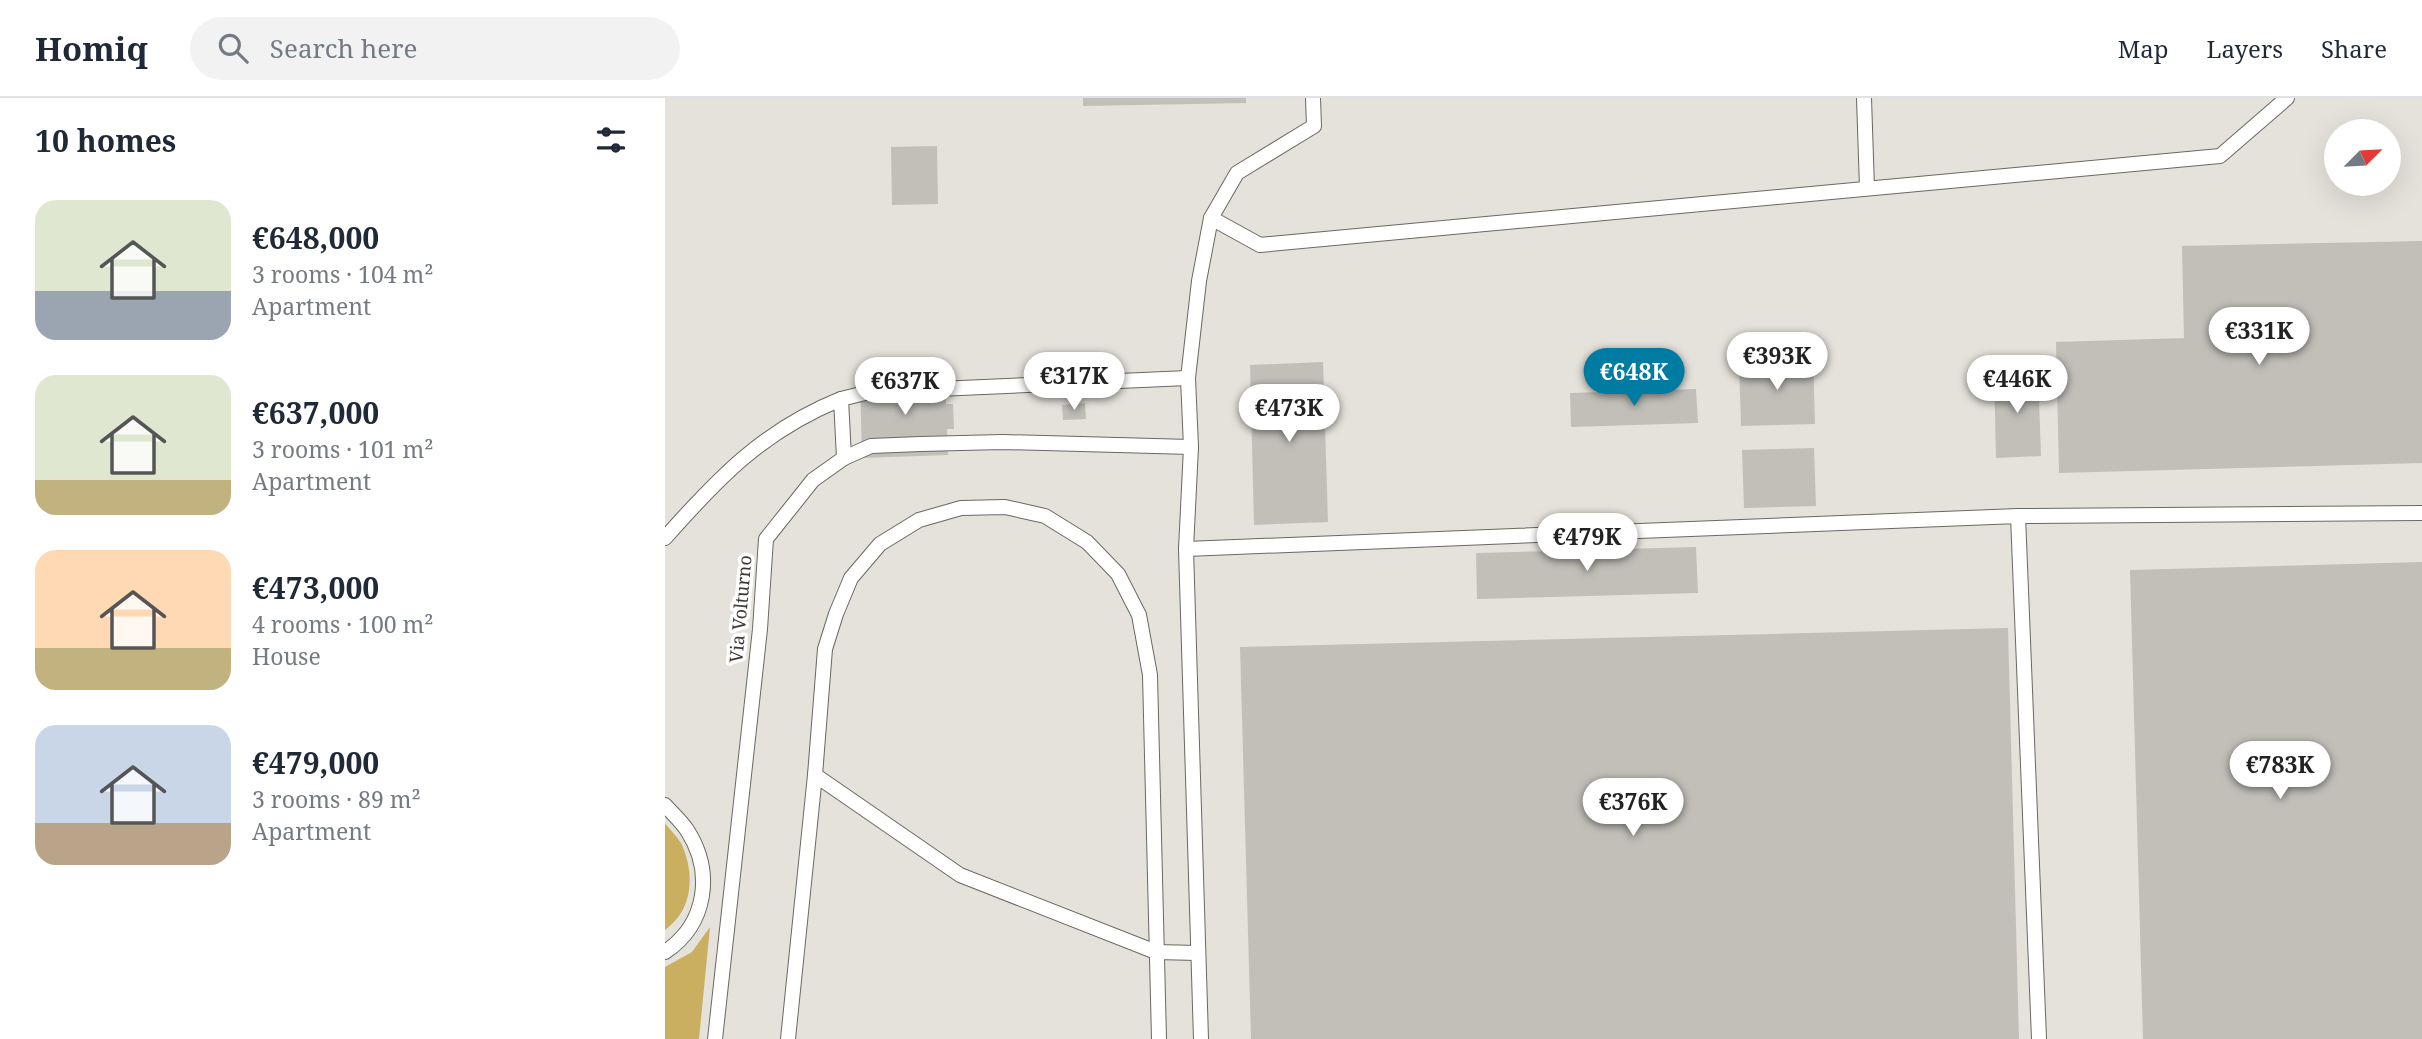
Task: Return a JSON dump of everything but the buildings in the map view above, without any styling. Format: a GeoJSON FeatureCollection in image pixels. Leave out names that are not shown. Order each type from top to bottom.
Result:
{"type":"FeatureCollection","features":[{"type":"Feature","properties":{"kind":"lane"},"geometry":{"type":"LineString","coordinates":[[1201,1039],[1186,549],[1191,447],[1188,378],[1199,281],[1211,218],[1237,173],[1314,126],[1313,98]]}},
{"type":"Feature","properties":{"kind":"lane"},"geometry":{"type":"LineString","coordinates":[[1864,98],[1867,188]]}},
{"type":"Feature","properties":{"kind":"lane"},"geometry":{"type":"LineString","coordinates":[[1211,218],[1259,245],[2220,156],[2287,98]]}},
{"type":"Feature","properties":{"kind":"lane"},"geometry":{"type":"LineString","coordinates":[[665,538],[703,495],[746,453],[811,411],[841,399],[869,392],[1188,378]]}},
{"type":"Feature","properties":{"kind":"lane"},"geometry":{"type":"LineString","coordinates":[[841,399],[844,458]]}},
{"type":"Feature","properties":{"kind":"lane","name":"Via Volturno"},"geometry":{"type":"LineString","coordinates":[[715,1039],[759,629],[766,538],[813,480],[844,458],[871,446],[1003,442],[1191,447]]}},
{"type":"Feature","properties":{"kind":"lane"},"geometry":{"type":"LineString","coordinates":[[788,1039],[825,649],[836,614],[851,578],[880,544],[919,520],[961,508],[1005,507],[1045,516],[1087,542],[1118,574],[1139,615],[1150,675],[1159,1039]]}},
{"type":"Feature","properties":{"kind":"lane"},"geometry":{"type":"LineString","coordinates":[[1186,549],[2018,516],[2422,513]]}},
{"type":"Feature","properties":{"kind":"lane"},"geometry":{"type":"LineString","coordinates":[[2018,516],[2039,1039]]}},
{"type":"Feature","properties":{"kind":"lane"},"geometry":{"type":"LineString","coordinates":[[815,775],[960,875],[1156,952],[1198,953]]}},
{"type":"Feature","properties":{"kind":"lane"},"geometry":{"type":"LineString","coordinates":[[665,805],[687,830],[700,858],[702,882],[700,913],[684,938],[665,952]]}},
{"type":"Feature","properties":{"kind":"shaded area"},"geometry":{"type":"Polygon","coordinates":[[[665,823],[682,845],[690,880],[686,902],[681,912],[665,930],[665,823]]]}},
{"type":"Feature","properties":{"kind":"shaded area"},"geometry":{"type":"Polygon","coordinates":[[[710,927],[699,1039],[665,1039],[665,967],[692,952],[710,927]]]}}]}
